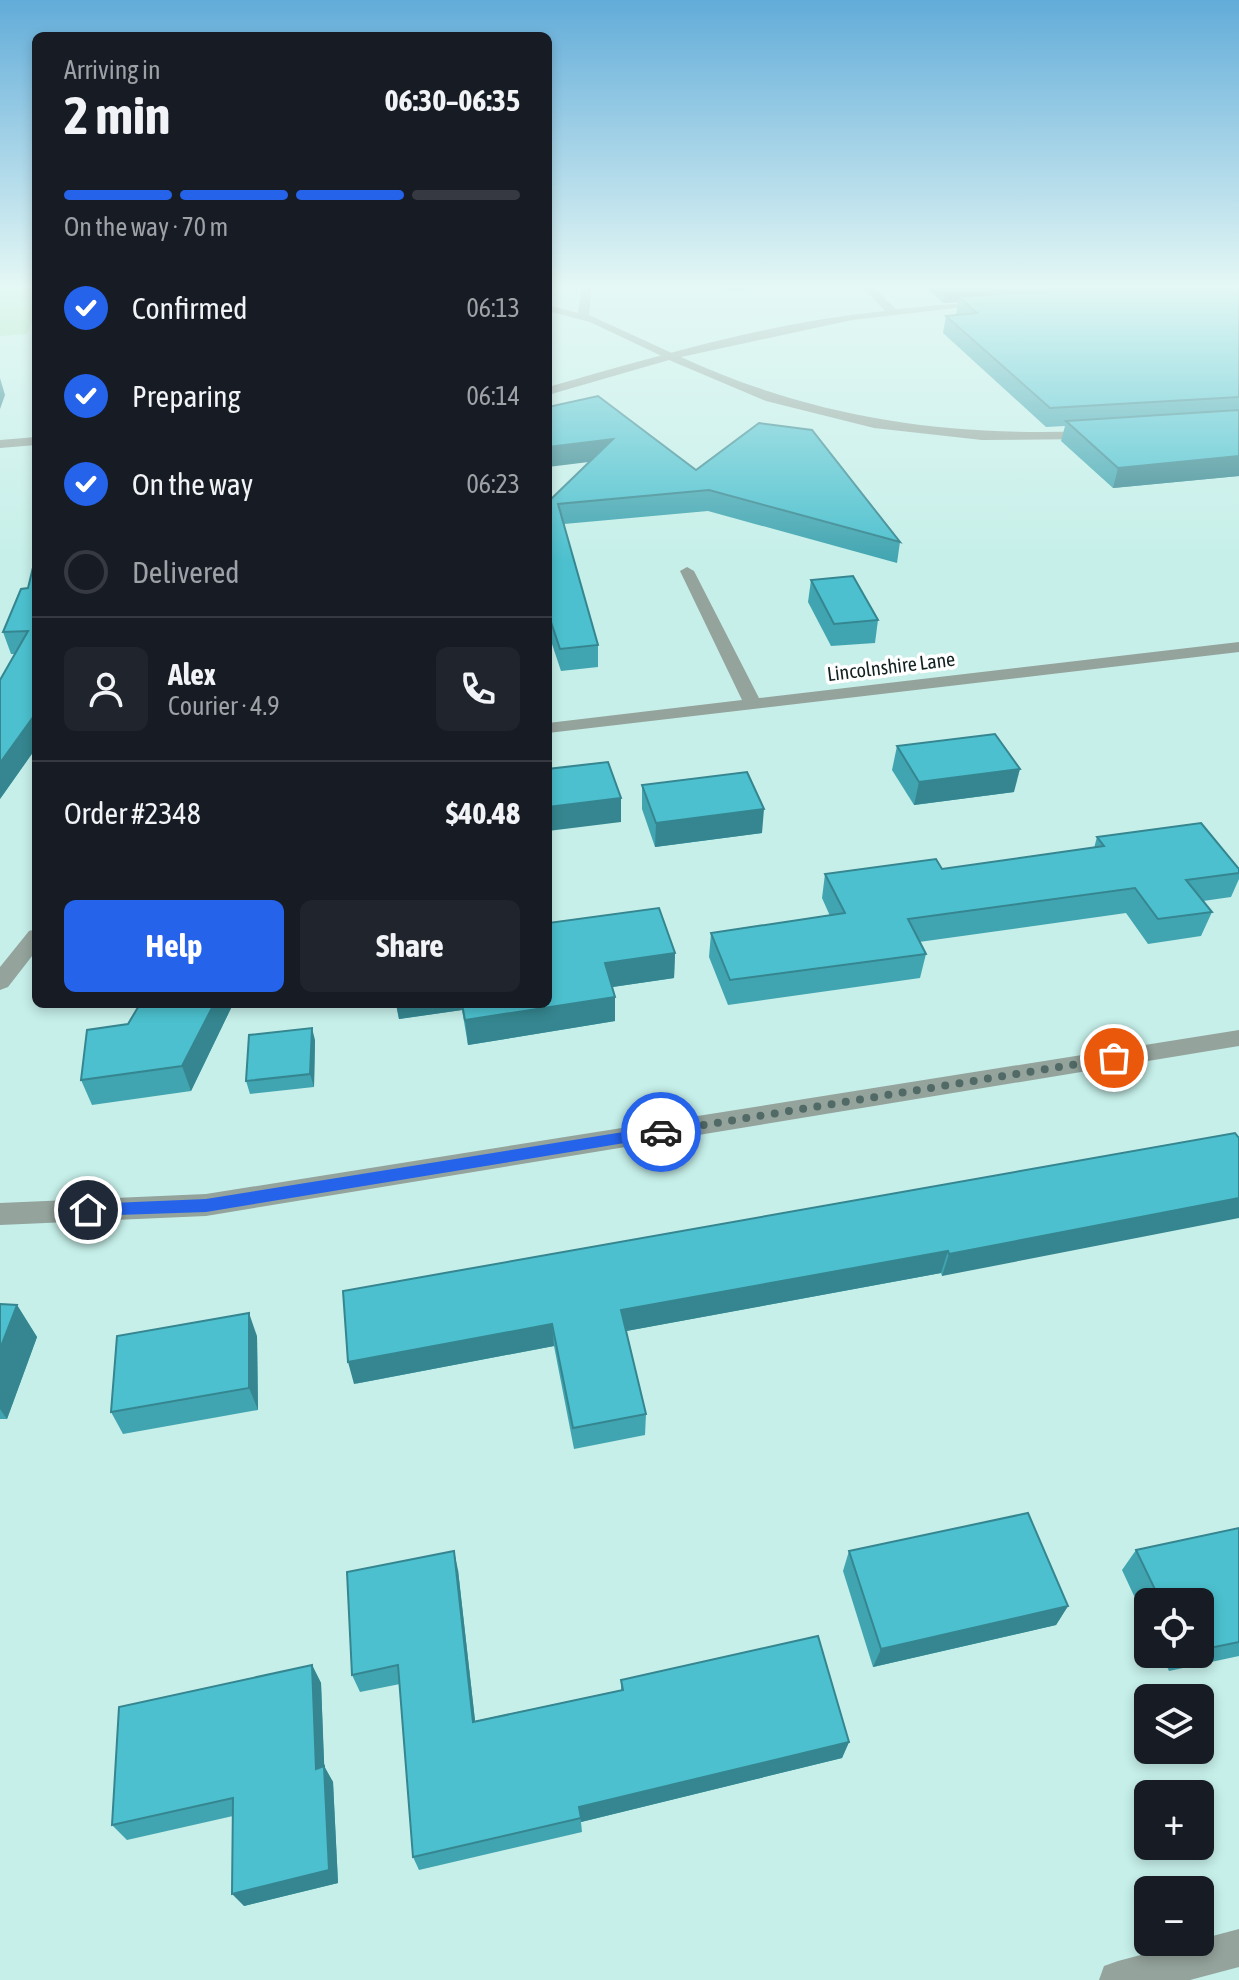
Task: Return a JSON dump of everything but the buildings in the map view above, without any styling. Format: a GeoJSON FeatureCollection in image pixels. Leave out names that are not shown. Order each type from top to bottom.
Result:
{"type":"FeatureCollection","features":[{"type":"Feature","properties":{"kind":"street"},"geometry":{"type":"LineString","coordinates":[[552,390],[595,377]]}},
{"type":"Feature","properties":{"kind":"street"},"geometry":{"type":"LineString","coordinates":[[714,377],[740,390],[849,421],[986,436],[1100,434]]}},
{"type":"Feature","properties":{"kind":"street"},"geometry":{"type":"LineString","coordinates":[[0,444],[32,441]]}},
{"type":"Feature","properties":{"kind":"street"},"geometry":{"type":"LineString","coordinates":[[687,571],[753,704]]}},
{"type":"Feature","properties":{"kind":"street","name":"Lincolnshire Lane"},"geometry":{"type":"LineString","coordinates":[[552,728],[1239,647]]}},
{"type":"Feature","properties":{"kind":"street"},"geometry":{"type":"LineString","coordinates":[[0,982],[32,941]]}},
{"type":"Feature","properties":{"kind":"street"},"geometry":{"type":"LineString","coordinates":[[0,1214],[206,1205],[1239,1038]]}},
{"type":"Feature","properties":{"kind":"street"},"geometry":{"type":"LineString","coordinates":[[1118,1980],[1239,1948]]}},
{"type":"Feature","properties":{"kind":"way so far"},"geometry":{"type":"LineString","coordinates":[[661,1132],[1114,1058]]}},
{"type":"Feature","properties":{"kind":"route"},"geometry":{"type":"LineString","coordinates":[[88,1210],[206,1205],[661,1132]]}}]}
